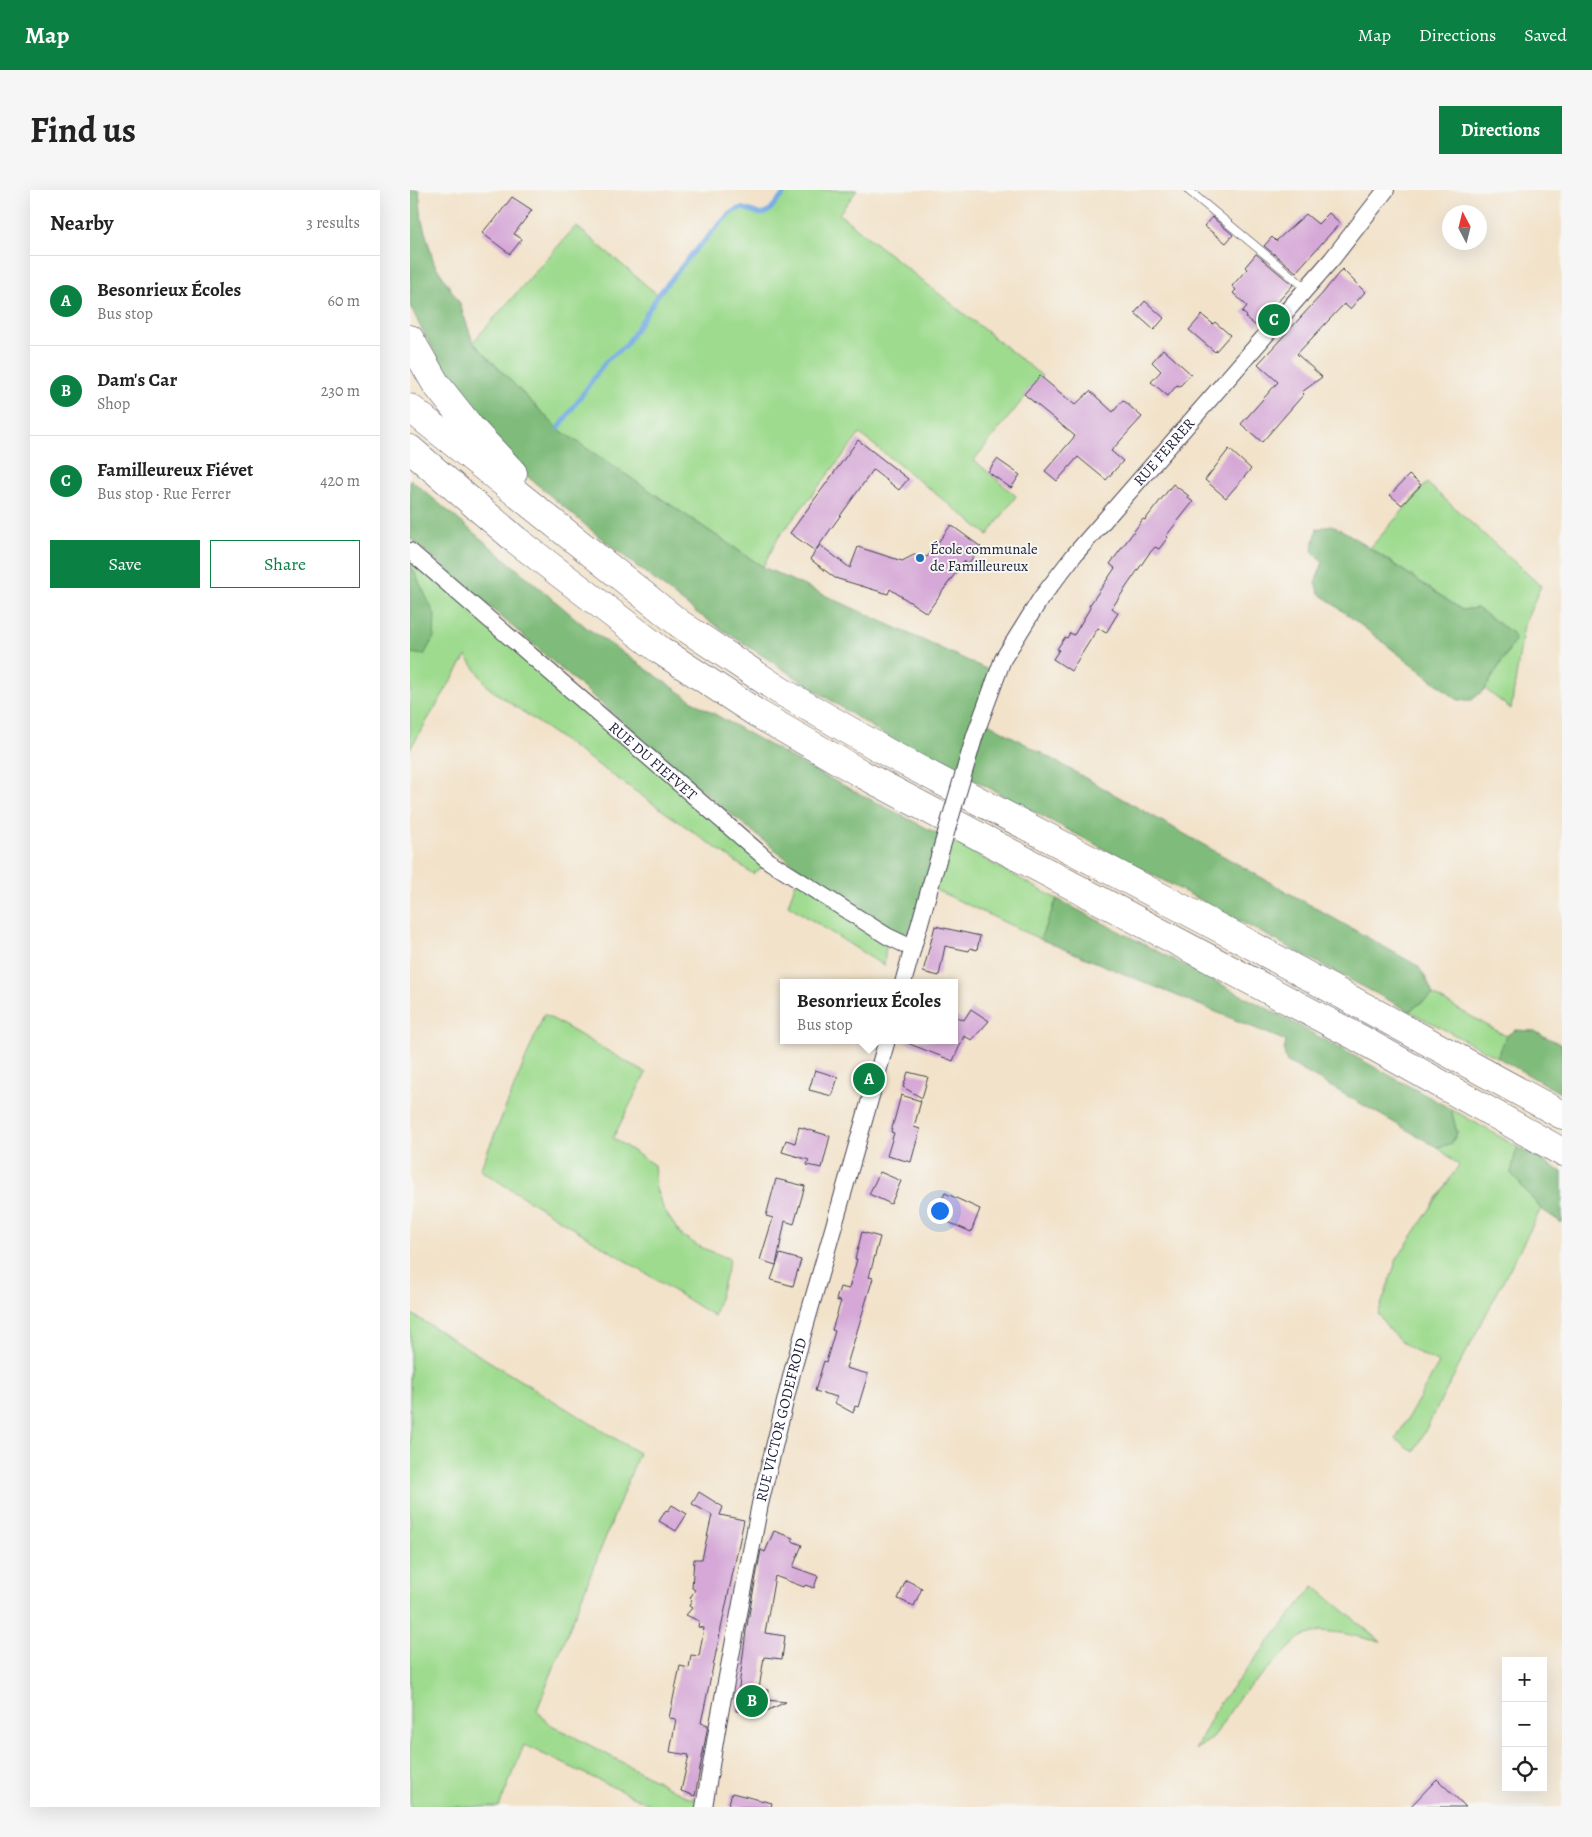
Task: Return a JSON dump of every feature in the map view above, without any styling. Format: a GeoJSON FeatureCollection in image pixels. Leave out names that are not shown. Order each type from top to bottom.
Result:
{"type":"FeatureCollection","features":[{"type":"Feature","properties":{"kind":"highway"},"geometry":{"type":"LineString","coordinates":[[410,339],[436,384],[470,427],[517,477],[620,577]]}},
{"type":"Feature","properties":{"kind":"highway"},"geometry":{"type":"LineString","coordinates":[[410,408],[680,624],[779,690],[856,734],[1244,941],[1562,1115]]}},
{"type":"Feature","properties":{"kind":"highway"},"geometry":{"type":"LineString","coordinates":[[410,449],[516,540],[660,650],[758,714],[862,774],[1356,1037],[1562,1152]]}},
{"type":"Feature","properties":{"kind":"street","name":"RUE FERRER"},"geometry":{"type":"LineString","coordinates":[[912,948],[975,735],[1003,659],[1041,598],[1075,554],[1307,288],[1386,190]]}},
{"type":"Feature","properties":{"kind":"street","name":"RUE DU FIEFVET"},"geometry":{"type":"LineString","coordinates":[[410,551],[770,862],[887,936],[912,948]]}},
{"type":"Feature","properties":{"kind":"street"},"geometry":{"type":"LineString","coordinates":[[904,979],[912,948]]}},
{"type":"Feature","properties":{"kind":"street","name":"RUE VICTOR GODEFROID"},"geometry":{"type":"LineString","coordinates":[[704,1807],[760,1504],[793,1368],[886,1044]]}},
{"type":"Feature","properties":{"kind":"lane"},"geometry":{"type":"LineString","coordinates":[[1188,190],[1307,288]]}},
{"type":"Feature","properties":{"kind":"green space"},"geometry":{"type":"Polygon","coordinates":[[[410,190],[419,190],[422,221],[434,263],[459,302],[473,342],[558,429],[763,567],[997,674],[981,719],[1418,966],[1427,980],[1433,995],[1409,1011],[963,774],[907,750],[697,613],[602,539],[521,471],[465,405],[421,328],[410,305],[410,190]]]}},
{"type":"Feature","properties":{"kind":"green space"},"geometry":{"type":"Polygon","coordinates":[[[787,190],[857,190],[839,214],[1042,376],[974,460],[1016,496],[988,535],[860,434],[778,538],[763,567],[558,429],[473,342],[576,226],[658,295],[692,254],[730,214],[740,209],[759,214],[766,213],[775,206],[787,190]]]}},
{"type":"Feature","properties":{"kind":"green space"},"geometry":{"type":"Polygon","coordinates":[[[410,479],[587,628],[697,704],[811,769],[944,837],[911,930],[905,933],[888,935],[789,861],[699,788],[410,538],[410,479]]]}},
{"type":"Feature","properties":{"kind":"green space"},"geometry":{"type":"Polygon","coordinates":[[[1427,483],[1541,586],[1524,625],[1511,709],[1485,689],[1515,640],[1477,608],[1462,610],[1370,548],[1427,483]]]}},
{"type":"Feature","properties":{"kind":"green space"},"geometry":{"type":"Polygon","coordinates":[[[1331,525],[1347,533],[1462,610],[1477,608],[1511,632],[1515,640],[1485,689],[1472,700],[1458,700],[1319,593],[1315,583],[1323,562],[1312,551],[1317,529],[1331,525]]]}},
{"type":"Feature","properties":{"kind":"green space"},"geometry":{"type":"Polygon","coordinates":[[[410,551],[770,862],[753,874],[489,688],[466,656],[410,749],[410,551]]]}},
{"type":"Feature","properties":{"kind":"green space"},"geometry":{"type":"Polygon","coordinates":[[[410,563],[435,615],[434,637],[424,655],[410,653],[410,563]]]}},
{"type":"Feature","properties":{"kind":"green space"},"geometry":{"type":"Polygon","coordinates":[[[944,837],[1057,899],[1040,939],[930,887],[944,837]]]}},
{"type":"Feature","properties":{"kind":"green space"},"geometry":{"type":"Polygon","coordinates":[[[797,879],[887,936],[884,966],[788,905],[797,879]]]}},
{"type":"Feature","properties":{"kind":"green space"},"geometry":{"type":"Polygon","coordinates":[[[1057,899],[1270,1010],[1451,1109],[1457,1133],[1451,1144],[1437,1147],[1286,1061],[1284,1051],[1286,1041],[1040,939],[1057,899]]]}},
{"type":"Feature","properties":{"kind":"green space"},"geometry":{"type":"Polygon","coordinates":[[[1433,995],[1506,1036],[1497,1057],[1409,1011],[1433,995]]]}},
{"type":"Feature","properties":{"kind":"green space"},"geometry":{"type":"Polygon","coordinates":[[[544,1014],[646,1073],[613,1138],[654,1165],[656,1189],[664,1210],[681,1235],[700,1247],[730,1259],[714,1316],[480,1170],[544,1014]]]}},
{"type":"Feature","properties":{"kind":"green space"},"geometry":{"type":"Polygon","coordinates":[[[1515,1030],[1534,1031],[1562,1045],[1562,1094],[1497,1057],[1506,1036],[1515,1030]]]}},
{"type":"Feature","properties":{"kind":"green space"},"geometry":{"type":"Polygon","coordinates":[[[1451,1109],[1518,1147],[1511,1173],[1541,1209],[1414,1452],[1396,1439],[1439,1363],[1404,1344],[1378,1314],[1397,1259],[1459,1165],[1437,1147],[1451,1144],[1457,1133],[1451,1109]]]}},
{"type":"Feature","properties":{"kind":"green space"},"geometry":{"type":"Polygon","coordinates":[[[1518,1147],[1562,1172],[1562,1223],[1541,1209],[1511,1173],[1518,1147]]]}},
{"type":"Feature","properties":{"kind":"green space"},"geometry":{"type":"Polygon","coordinates":[[[410,1313],[639,1453],[537,1710],[548,1723],[689,1798],[706,1799],[704,1807],[655,1807],[524,1745],[499,1807],[410,1807],[410,1313]]]}},
{"type":"Feature","properties":{"kind":"green space"},"geometry":{"type":"Polygon","coordinates":[[[1314,1586],[1381,1642],[1342,1633],[1320,1631],[1301,1637],[1240,1696],[1213,1738],[1195,1750],[1218,1705],[1314,1586]]]}},
{"type":"Feature","properties":{"kind":"building"},"geometry":{"type":"Polygon","coordinates":[[[512,197],[532,210],[514,234],[522,239],[510,254],[482,233],[512,197]]]}},
{"type":"Feature","properties":{"kind":"building"},"geometry":{"type":"Polygon","coordinates":[[[1329,213],[1340,223],[1296,272],[1264,246],[1272,237],[1276,241],[1306,214],[1318,224],[1329,213]]]}},
{"type":"Feature","properties":{"kind":"building"},"geometry":{"type":"Polygon","coordinates":[[[1212,217],[1233,235],[1226,243],[1204,226],[1212,217]]]}},
{"type":"Feature","properties":{"kind":"building"},"geometry":{"type":"Polygon","coordinates":[[[1256,254],[1293,285],[1256,326],[1242,312],[1247,306],[1233,293],[1236,290],[1232,286],[1247,269],[1245,267],[1256,254]]]}},
{"type":"Feature","properties":{"kind":"building"},"geometry":{"type":"Polygon","coordinates":[[[1342,269],[1365,292],[1350,309],[1344,304],[1297,354],[1322,377],[1302,392],[1304,394],[1262,442],[1241,424],[1278,382],[1258,364],[1322,294],[1342,269]]]}},
{"type":"Feature","properties":{"kind":"building"},"geometry":{"type":"Polygon","coordinates":[[[1145,301],[1164,318],[1154,330],[1135,313],[1145,301]]]}},
{"type":"Feature","properties":{"kind":"building"},"geometry":{"type":"Polygon","coordinates":[[[1202,315],[1213,324],[1215,322],[1230,335],[1215,352],[1189,330],[1202,315]]]}},
{"type":"Feature","properties":{"kind":"building"},"geometry":{"type":"Polygon","coordinates":[[[1163,349],[1191,374],[1180,386],[1177,385],[1168,396],[1151,382],[1161,371],[1152,362],[1163,349]]]}},
{"type":"Feature","properties":{"kind":"building"},"geometry":{"type":"Polygon","coordinates":[[[1040,376],[1075,405],[1090,391],[1113,412],[1123,400],[1142,417],[1111,451],[1123,461],[1106,480],[1078,457],[1057,481],[1045,471],[1075,436],[1024,394],[1040,376]]]}},
{"type":"Feature","properties":{"kind":"building"},"geometry":{"type":"Polygon","coordinates":[[[858,440],[908,479],[899,490],[873,470],[815,551],[790,533],[858,440]]]}},
{"type":"Feature","properties":{"kind":"building"},"geometry":{"type":"Polygon","coordinates":[[[1229,449],[1251,469],[1226,498],[1205,480],[1229,449]]]}},
{"type":"Feature","properties":{"kind":"building"},"geometry":{"type":"Polygon","coordinates":[[[997,459],[1020,475],[1011,488],[988,472],[997,459]]]}},
{"type":"Feature","properties":{"kind":"building"},"geometry":{"type":"Polygon","coordinates":[[[1409,475],[1421,485],[1402,505],[1390,495],[1409,475]]]}},
{"type":"Feature","properties":{"kind":"building"},"geometry":{"type":"Polygon","coordinates":[[[1173,484],[1189,496],[1188,498],[1193,502],[1166,536],[1168,537],[1159,549],[1155,547],[1148,555],[1112,608],[1118,613],[1106,633],[1098,628],[1071,671],[1053,659],[1059,650],[1057,649],[1065,637],[1067,638],[1070,633],[1074,635],[1090,608],[1089,606],[1115,568],[1110,564],[1143,519],[1145,520],[1173,484]]]}},
{"type":"Feature","properties":{"kind":"building"},"geometry":{"type":"Polygon","coordinates":[[[951,525],[981,547],[968,564],[964,561],[927,613],[890,589],[888,594],[835,578],[810,559],[820,545],[850,568],[858,547],[902,561],[914,555],[927,557],[951,525]]]}},
{"type":"Feature","properties":{"kind":"building"},"geometry":{"type":"Polygon","coordinates":[[[935,926],[980,936],[977,950],[970,948],[969,951],[945,946],[939,976],[923,972],[935,926]]]}},
{"type":"Feature","properties":{"kind":"building"},"geometry":{"type":"Polygon","coordinates":[[[971,1009],[989,1021],[972,1040],[964,1036],[953,1061],[910,1044],[958,1044],[958,1018],[964,1020],[971,1009]]]}},
{"type":"Feature","properties":{"kind":"building"},"geometry":{"type":"Polygon","coordinates":[[[815,1070],[838,1077],[832,1096],[809,1090],[815,1070]]]}},
{"type":"Feature","properties":{"kind":"building"},"geometry":{"type":"Polygon","coordinates":[[[908,1072],[928,1077],[922,1098],[903,1087],[908,1072]]]}},
{"type":"Feature","properties":{"kind":"building"},"geometry":{"type":"Polygon","coordinates":[[[901,1095],[921,1101],[914,1127],[920,1129],[911,1162],[887,1156],[894,1133],[891,1132],[901,1095]]]}},
{"type":"Feature","properties":{"kind":"building"},"geometry":{"type":"Polygon","coordinates":[[[799,1127],[830,1136],[822,1168],[807,1165],[809,1160],[782,1152],[786,1140],[795,1143],[799,1127]]]}},
{"type":"Feature","properties":{"kind":"building"},"geometry":{"type":"Polygon","coordinates":[[[880,1172],[901,1181],[891,1204],[869,1194],[880,1172]]]}},
{"type":"Feature","properties":{"kind":"building"},"geometry":{"type":"Polygon","coordinates":[[[776,1179],[805,1186],[794,1224],[785,1221],[776,1265],[760,1260],[773,1218],[766,1216],[776,1179]]]}},
{"type":"Feature","properties":{"kind":"building"},"geometry":{"type":"Polygon","coordinates":[[[945,1193],[980,1209],[971,1232],[948,1222],[953,1212],[939,1205],[945,1193]]]}},
{"type":"Feature","properties":{"kind":"building"},"geometry":{"type":"Polygon","coordinates":[[[862,1232],[880,1237],[869,1277],[873,1278],[846,1368],[868,1374],[858,1407],[855,1406],[853,1413],[835,1403],[837,1397],[815,1391],[835,1331],[832,1330],[841,1301],[836,1300],[840,1287],[849,1289],[862,1232]]]}},
{"type":"Feature","properties":{"kind":"building"},"geometry":{"type":"Polygon","coordinates":[[[780,1254],[801,1260],[793,1286],[771,1280],[780,1254]]]}},
{"type":"Feature","properties":{"kind":"building"},"geometry":{"type":"Polygon","coordinates":[[[699,1492],[723,1507],[720,1515],[744,1520],[701,1723],[708,1725],[695,1796],[681,1791],[689,1755],[670,1752],[676,1719],[669,1718],[680,1666],[689,1668],[691,1655],[699,1656],[704,1628],[698,1627],[699,1621],[686,1615],[692,1608],[689,1606],[692,1600],[690,1598],[695,1590],[692,1588],[694,1559],[702,1559],[712,1515],[692,1504],[699,1492]]]}},
{"type":"Feature","properties":{"kind":"building"},"geometry":{"type":"Polygon","coordinates":[[[672,1505],[687,1514],[676,1531],[659,1521],[666,1510],[668,1511],[672,1505]]]}},
{"type":"Feature","properties":{"kind":"building"},"geometry":{"type":"Polygon","coordinates":[[[774,1531],[793,1538],[792,1541],[802,1545],[793,1567],[818,1576],[814,1588],[805,1585],[804,1587],[775,1576],[765,1633],[785,1636],[782,1659],[764,1657],[759,1689],[768,1690],[766,1700],[786,1702],[760,1714],[736,1711],[746,1631],[761,1550],[765,1552],[774,1531]]]}},
{"type":"Feature","properties":{"kind":"building"},"geometry":{"type":"Polygon","coordinates":[[[906,1580],[922,1588],[914,1606],[898,1599],[906,1580]]]}},
{"type":"Feature","properties":{"kind":"building"},"geometry":{"type":"Polygon","coordinates":[[[1437,1779],[1466,1807],[1410,1807],[1437,1779]]]}},
{"type":"Feature","properties":{"kind":"building"},"geometry":{"type":"Polygon","coordinates":[[[732,1793],[772,1803],[771,1807],[728,1807],[732,1793]]]}},
{"type":"Feature","properties":{"kind":"waterway"},"geometry":{"type":"LineString","coordinates":[[558,429],[606,361],[626,345],[658,295],[727,216],[742,208],[764,214],[769,211],[787,190]]}},
{"type":"Feature","properties":{"kind":"place","name":"Familleureux Fiévet"},"geometry":{"type":"Point","coordinates":[1274,320]}},
{"type":"Feature","properties":{"kind":"place","name":"École communale de Familleureux"},"geometry":{"type":"Point","coordinates":[920,558]}},
{"type":"Feature","properties":{"kind":"place","name":"Besonrieux Écoles"},"geometry":{"type":"Point","coordinates":[869,1079]}},
{"type":"Feature","properties":{"kind":"place","name":"Dam's Car"},"geometry":{"type":"Point","coordinates":[752,1701]}}]}
